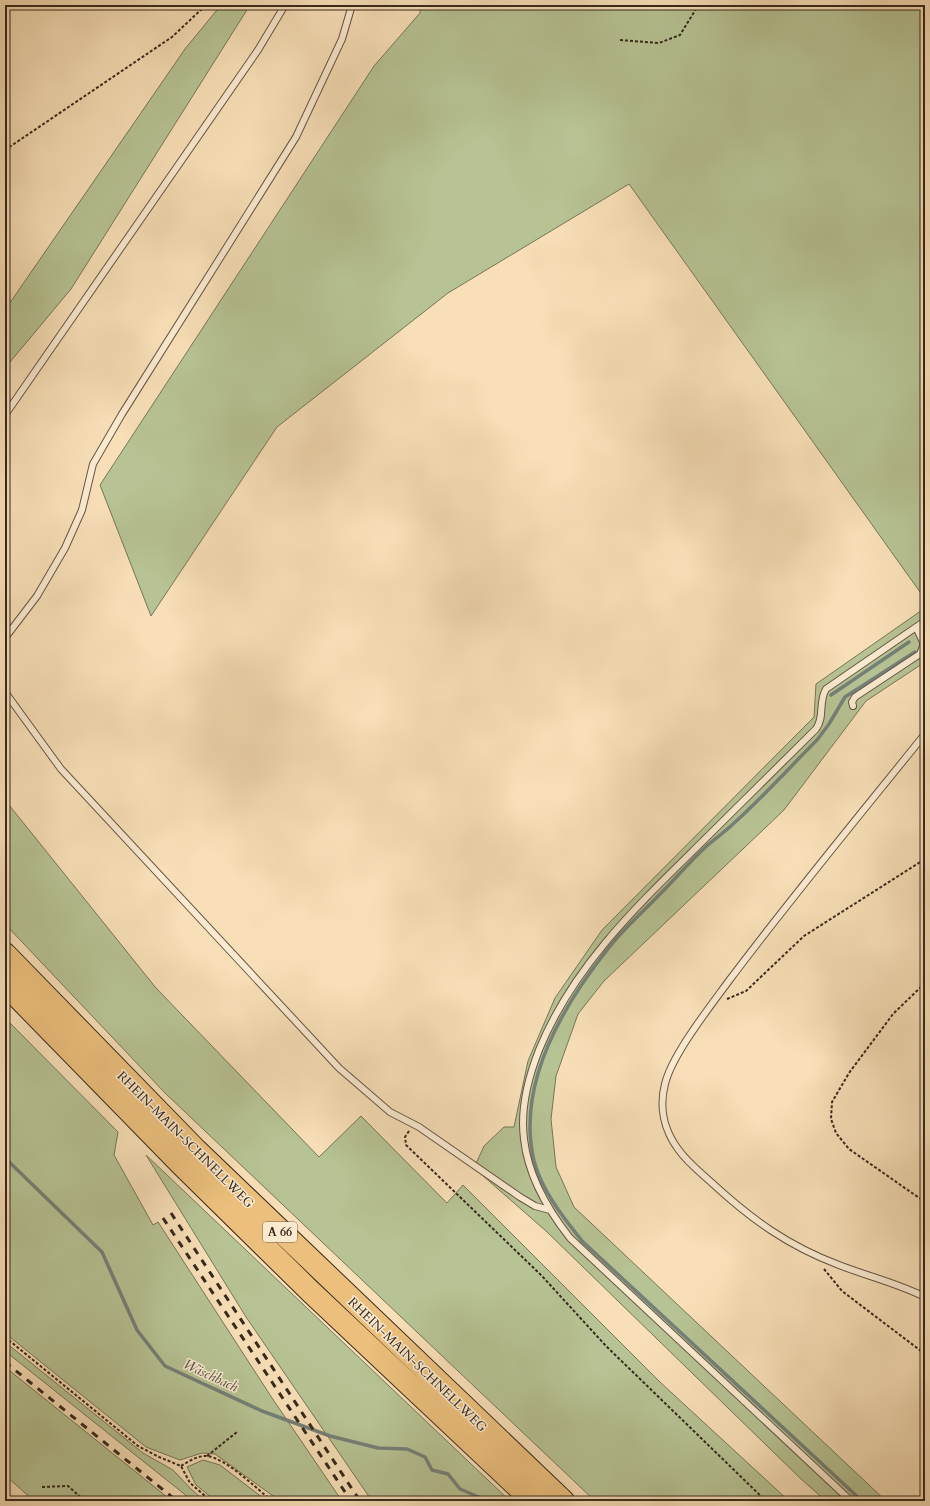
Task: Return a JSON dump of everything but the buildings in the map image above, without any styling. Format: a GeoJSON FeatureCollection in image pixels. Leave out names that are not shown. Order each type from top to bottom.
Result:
{"type":"FeatureCollection","features":[{"type":"Feature","properties":{"kind":"highway","name":"RHEIN-MAIN-SCHNELLWEG"},"geometry":{"type":"LineString","coordinates":[[5,954],[196,1150],[563,1501]]}},
{"type":"Feature","properties":{"kind":"highway","name":"RHEIN-MAIN-SCHNELLWEG"},"geometry":{"type":"LineString","coordinates":[[5,984],[182,1165],[310,1291],[534,1501]]}},
{"type":"Feature","properties":{"kind":"lane"},"geometry":{"type":"LineString","coordinates":[[5,415],[254,57],[285,5]]}},
{"type":"Feature","properties":{"kind":"lane"},"geometry":{"type":"LineString","coordinates":[[5,638],[37,596],[65,548],[82,510],[93,464],[122,414],[296,137],[342,39],[352,5]]}},
{"type":"Feature","properties":{"kind":"lane"},"geometry":{"type":"LineString","coordinates":[[850,1501],[582,1251],[560,1225],[550,1210],[537,1183],[527,1154],[524,1140],[524,1109],[529,1078],[539,1050],[552,1023],[576,981],[607,940],[642,901],[816,729],[821,719],[821,700],[826,688],[925,621]]}},
{"type":"Feature","properties":{"kind":"lane"},"geometry":{"type":"LineString","coordinates":[[853,706],[852,702],[855,697],[920,654],[924,644],[916,627]]}},
{"type":"Feature","properties":{"kind":"lane"},"geometry":{"type":"LineString","coordinates":[[5,692],[61,769],[339,1068],[390,1112],[419,1127],[520,1197],[535,1206],[550,1210]]}},
{"type":"Feature","properties":{"kind":"lane"},"geometry":{"type":"LineString","coordinates":[[925,734],[753,949],[709,1008],[675,1060],[665,1083],[662,1103],[666,1128],[677,1148],[688,1161],[730,1200],[761,1225],[785,1241],[814,1255],[840,1266],[906,1287],[925,1297]]}},
{"type":"Feature","properties":{"kind":"path"},"geometry":{"type":"LineString","coordinates":[[5,150],[172,37],[206,5]]}},
{"type":"Feature","properties":{"kind":"path"},"geometry":{"type":"LineString","coordinates":[[620,40],[659,43],[680,35],[696,8],[696,5]]}},
{"type":"Feature","properties":{"kind":"path"},"geometry":{"type":"LineString","coordinates":[[709,1008],[746,991],[804,936],[925,860]]}},
{"type":"Feature","properties":{"kind":"path"},"geometry":{"type":"LineString","coordinates":[[925,983],[893,1014],[849,1073],[832,1102],[831,1119],[836,1134],[849,1149],[925,1202]]}},
{"type":"Feature","properties":{"kind":"path"},"geometry":{"type":"LineString","coordinates":[[419,1127],[410,1129],[405,1137],[406,1145],[542,1276],[606,1346],[766,1501]]}},
{"type":"Feature","properties":{"kind":"path"},"geometry":{"type":"LineString","coordinates":[[814,1255],[842,1291],[925,1354]]}},
{"type":"Feature","properties":{"kind":"path"},"geometry":{"type":"LineString","coordinates":[[5,1337],[138,1446],[180,1466],[190,1483],[211,1501]]}},
{"type":"Feature","properties":{"kind":"path"},"geometry":{"type":"LineString","coordinates":[[180,1466],[193,1459],[207,1456],[237,1432]]}},
{"type":"Feature","properties":{"kind":"path"},"geometry":{"type":"LineString","coordinates":[[207,1456],[225,1463],[272,1501]]}},
{"type":"Feature","properties":{"kind":"path"},"geometry":{"type":"LineString","coordinates":[[42,1487],[68,1486],[85,1501]]}},
{"type":"Feature","properties":{"kind":"green space"},"geometry":{"type":"Polygon","coordinates":[[[221,5],[250,5],[71,289],[5,368],[5,310],[185,49],[221,5]]]}},
{"type":"Feature","properties":{"kind":"green space"},"geometry":{"type":"Polygon","coordinates":[[[420,5],[925,5],[925,599],[629,184],[448,293],[277,427],[151,616],[100,485],[374,66],[420,13],[420,5]]]}},
{"type":"Feature","properties":{"kind":"green space"},"geometry":{"type":"Polygon","coordinates":[[[925,608],[925,662],[866,701],[784,810],[604,981],[578,1014],[556,1076],[551,1119],[556,1167],[574,1207],[886,1501],[826,1501],[801,1479],[546,1231],[474,1168],[484,1146],[504,1127],[514,1127],[528,1061],[555,998],[602,930],[814,717],[816,684],[925,608]]]}},
{"type":"Feature","properties":{"kind":"green space"},"geometry":{"type":"Polygon","coordinates":[[[5,800],[156,988],[319,1157],[361,1116],[447,1203],[463,1185],[661,1383],[789,1501],[595,1501],[165,1093],[5,924],[5,800]]]}},
{"type":"Feature","properties":{"kind":"green space"},"geometry":{"type":"Polygon","coordinates":[[[5,1018],[118,1132],[114,1155],[153,1225],[158,1222],[272,1398],[342,1501],[280,1501],[215,1454],[202,1453],[180,1460],[146,1447],[5,1333],[5,1018]]]}},
{"type":"Feature","properties":{"kind":"green space"},"geometry":{"type":"Polygon","coordinates":[[[146,1155],[510,1501],[372,1501],[246,1317],[146,1155]]]}},
{"type":"Feature","properties":{"kind":"green space"},"geometry":{"type":"Polygon","coordinates":[[[5,1342],[143,1453],[173,1470],[205,1501],[193,1501],[5,1351],[5,1342]]]}},
{"type":"Feature","properties":{"kind":"green space"},"geometry":{"type":"Polygon","coordinates":[[[5,1367],[172,1501],[34,1501],[5,1475],[5,1367]]]}},
{"type":"Feature","properties":{"kind":"green space"},"geometry":{"type":"Polygon","coordinates":[[[203,1460],[220,1465],[267,1501],[216,1501],[196,1485],[187,1467],[203,1460]]]}},
{"type":"Feature","properties":{"kind":"waterway"},"geometry":{"type":"LineString","coordinates":[[831,695],[909,642]]}},
{"type":"Feature","properties":{"kind":"waterway"},"geometry":{"type":"LineString","coordinates":[[862,1501],[582,1241],[554,1203],[542,1183],[534,1161],[530,1132],[531,1104],[537,1076],[547,1048],[559,1022],[590,972],[613,942],[709,844],[744,814],[817,740],[829,724],[845,697],[915,652]]}},
{"type":"Feature","properties":{"kind":"waterway","name":"Wäschbach"},"geometry":{"type":"LineString","coordinates":[[5,1158],[102,1252],[137,1330],[165,1366],[262,1411],[330,1436],[378,1448],[407,1449],[425,1457],[432,1470],[448,1474],[460,1489],[488,1501]]}},
{"type":"Feature","properties":{"kind":"railway"},"geometry":{"type":"LineString","coordinates":[[171,1213],[360,1501]]}},
{"type":"Feature","properties":{"kind":"railway"},"geometry":{"type":"LineString","coordinates":[[163,1218],[351,1501]]}},
{"type":"Feature","properties":{"kind":"railway"},"geometry":{"type":"LineString","coordinates":[[5,1362],[177,1501]]}}]}
